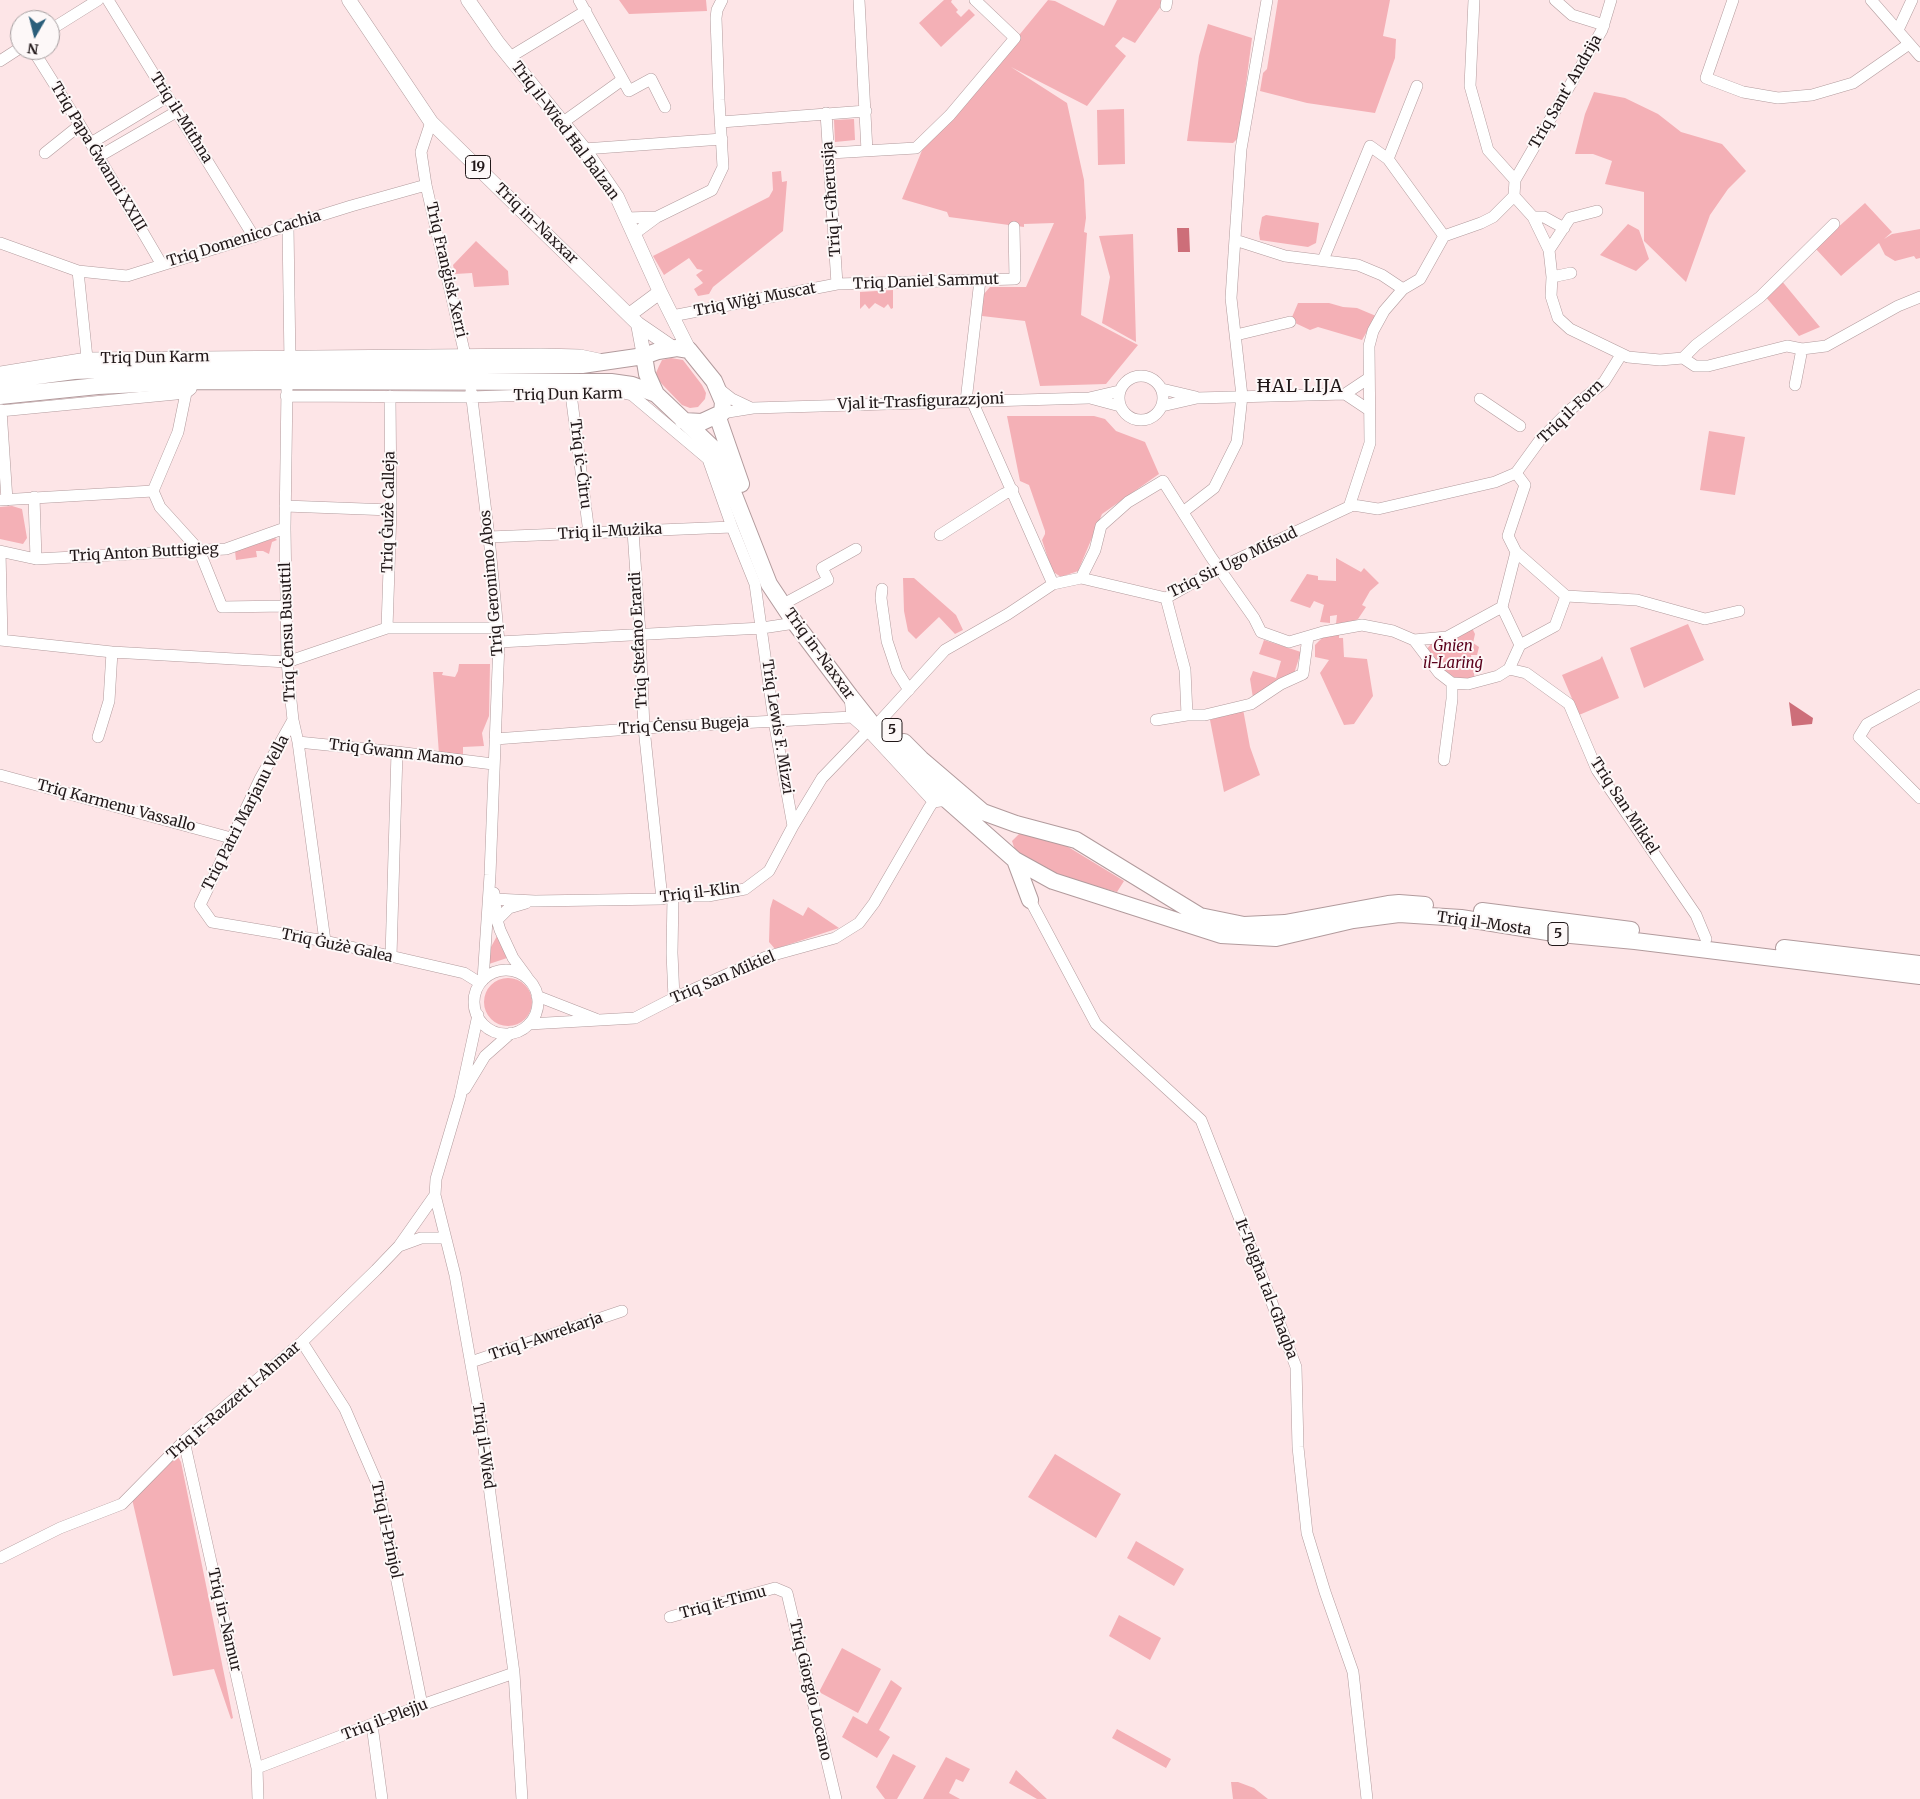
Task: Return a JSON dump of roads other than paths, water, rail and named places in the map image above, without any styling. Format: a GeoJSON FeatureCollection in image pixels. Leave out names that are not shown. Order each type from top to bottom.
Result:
{"type":"FeatureCollection","features":[{"type":"Feature","properties":{"kind":"highway"},"geometry":{"type":"LineString","coordinates":[[644,356],[658,351],[681,349]]}},
{"type":"Feature","properties":{"kind":"highway","name":"Triq in-Naxxar"},"geometry":{"type":"LineString","coordinates":[[681,349],[718,388],[723,402],[719,414],[762,540],[789,601],[874,725],[921,759],[983,812],[1016,824],[1076,840],[1132,875],[1199,922]]}},
{"type":"Feature","properties":{"kind":"highway","name":"Triq Dun Karm"},"geometry":{"type":"LineString","coordinates":[[0,405],[98,386],[288,375],[582,365],[644,356]]}},
{"type":"Feature","properties":{"kind":"highway","name":"Triq in-Naxxar"},"geometry":{"type":"LineString","coordinates":[[644,356],[647,374],[656,394],[714,449],[725,472],[769,584],[795,623],[850,696],[930,797],[946,800],[1011,856],[1053,881],[1124,904],[1199,922]]}},
{"type":"Feature","properties":{"kind":"highway","name":"Triq Dun Karm"},"geometry":{"type":"LineString","coordinates":[[0,381],[74,371],[152,368],[288,375],[470,389],[611,382],[632,385],[656,394]]}},
{"type":"Feature","properties":{"kind":"highway"},"geometry":{"type":"LineString","coordinates":[[611,382],[635,391],[711,453],[725,472]]}},
{"type":"Feature","properties":{"kind":"highway"},"geometry":{"type":"LineString","coordinates":[[683,421],[702,422],[719,414]]}},
{"type":"Feature","properties":{"kind":"highway"},"geometry":{"type":"LineString","coordinates":[[1016,824],[1008,825],[1002,839],[1030,900]]}},
{"type":"Feature","properties":{"kind":"highway"},"geometry":{"type":"LineString","coordinates":[[1124,904],[1131,900],[1136,893],[1137,887],[1132,875]]}},
{"type":"Feature","properties":{"kind":"highway"},"geometry":{"type":"LineString","coordinates":[[1030,900],[1034,888],[1053,881]]}},
{"type":"Feature","properties":{"kind":"highway","name":"Triq il-Mosta"},"geometry":{"type":"LineString","coordinates":[[1199,922],[1244,925],[1285,923],[1399,902],[1920,964]]}},
{"type":"Feature","properties":{"kind":"highway","name":"Triq il-Mosta"},"geometry":{"type":"LineString","coordinates":[[1199,922],[1221,935],[1276,938],[1353,920],[1399,914],[1461,918],[1560,934],[1752,954],[1920,976]]}},
{"type":"Feature","properties":{"kind":"main road","name":"Triq in-Naxxar"},"geometry":{"type":"LineString","coordinates":[[349,0],[431,122],[633,320],[681,349]]}},
{"type":"Feature","properties":{"kind":"main road","name":"Triq il-Wied Ħal Balzan"},"geometry":{"type":"LineString","coordinates":[[468,0],[510,57],[584,149],[617,197],[672,316],[681,349]]}},
{"type":"Feature","properties":{"kind":"main road"},"geometry":{"type":"LineString","coordinates":[[633,320],[660,292]]}},
{"type":"Feature","properties":{"kind":"main road","name":"Triq in-Naxxar"},"geometry":{"type":"LineString","coordinates":[[633,320],[644,356]]}},
{"type":"Feature","properties":{"kind":"street"},"geometry":{"type":"LineString","coordinates":[[60,24],[98,0]]}},
{"type":"Feature","properties":{"kind":"street","name":"Triq il-Mitħna"},"geometry":{"type":"LineString","coordinates":[[108,0],[254,237]]}},
{"type":"Feature","properties":{"kind":"street"},"geometry":{"type":"LineString","coordinates":[[579,0],[629,92],[650,79],[665,107]]}},
{"type":"Feature","properties":{"kind":"street"},"geometry":{"type":"LineString","coordinates":[[634,234],[657,217],[712,190],[723,167],[718,100],[716,18],[716,10],[722,0]]}},
{"type":"Feature","properties":{"kind":"street"},"geometry":{"type":"LineString","coordinates":[[859,0],[867,151]]}},
{"type":"Feature","properties":{"kind":"street"},"geometry":{"type":"LineString","coordinates":[[830,154],[916,148],[950,115],[1015,38],[975,0]]}},
{"type":"Feature","properties":{"kind":"street"},"geometry":{"type":"LineString","coordinates":[[1183,512],[1214,488],[1237,442],[1242,396],[1231,298],[1241,149],[1267,0]]}},
{"type":"Feature","properties":{"kind":"street"},"geometry":{"type":"LineString","coordinates":[[1349,507],[1370,443],[1369,346],[1372,331],[1384,311],[1403,289],[1420,279],[1444,236],[1493,217],[1514,196],[1515,180],[1488,150],[1470,86],[1474,0]]}},
{"type":"Feature","properties":{"kind":"street"},"geometry":{"type":"LineString","coordinates":[[1555,0],[1572,15],[1604,25]]}},
{"type":"Feature","properties":{"kind":"street","name":"Triq Sant' Andrija"},"geometry":{"type":"LineString","coordinates":[[1515,180],[1536,147],[1604,25],[1611,0]]}},
{"type":"Feature","properties":{"kind":"street"},"geometry":{"type":"LineString","coordinates":[[1733,0],[1706,78],[1743,92],[1778,98],[1812,95],[1853,83],[1909,44]]}},
{"type":"Feature","properties":{"kind":"street"},"geometry":{"type":"LineString","coordinates":[[1870,0],[1920,56]]}},
{"type":"Feature","properties":{"kind":"street"},"geometry":{"type":"LineString","coordinates":[[1898,30],[1912,0]]}},
{"type":"Feature","properties":{"kind":"street"},"geometry":{"type":"LineString","coordinates":[[510,57],[586,11]]}},
{"type":"Feature","properties":{"kind":"street","name":"Triq Papa Ġwanni XXIII"},"geometry":{"type":"LineString","coordinates":[[39,60],[162,264]]}},
{"type":"Feature","properties":{"kind":"street"},"geometry":{"type":"LineString","coordinates":[[562,123],[622,80]]}},
{"type":"Feature","properties":{"kind":"street"},"geometry":{"type":"LineString","coordinates":[[1388,159],[1416,86]]}},
{"type":"Feature","properties":{"kind":"street"},"geometry":{"type":"LineString","coordinates":[[90,143],[167,97]]}},
{"type":"Feature","properties":{"kind":"street"},"geometry":{"type":"LineString","coordinates":[[721,122],[866,111]]}},
{"type":"Feature","properties":{"kind":"street"},"geometry":{"type":"LineString","coordinates":[[98,157],[176,112]]}},
{"type":"Feature","properties":{"kind":"street","name":"Triq l-Għerusija"},"geometry":{"type":"LineString","coordinates":[[826,113],[837,284]]}},
{"type":"Feature","properties":{"kind":"street"},"geometry":{"type":"LineString","coordinates":[[426,186],[421,152],[431,122]]}},
{"type":"Feature","properties":{"kind":"street"},"geometry":{"type":"LineString","coordinates":[[45,152],[80,125]]}},
{"type":"Feature","properties":{"kind":"street"},"geometry":{"type":"LineString","coordinates":[[584,149],[722,139]]}},
{"type":"Feature","properties":{"kind":"street"},"geometry":{"type":"LineString","coordinates":[[1323,260],[1370,146],[1388,159],[1444,236]]}},
{"type":"Feature","properties":{"kind":"street","name":"Triq Domenico Cachia"},"geometry":{"type":"LineString","coordinates":[[0,243],[78,271],[126,276],[352,206],[426,186]]}},
{"type":"Feature","properties":{"kind":"street","name":"Triq Franġisk Xerri"},"geometry":{"type":"LineString","coordinates":[[426,186],[465,355]]}},
{"type":"Feature","properties":{"kind":"street"},"geometry":{"type":"LineString","coordinates":[[1514,196],[1534,217],[1549,250],[1552,277],[1551,296],[1558,318],[1570,329],[1628,357],[1660,360],[1683,358],[1695,366],[1708,366],[1787,346],[1802,349],[1826,346],[1898,306],[1920,297]]}},
{"type":"Feature","properties":{"kind":"street"},"geometry":{"type":"LineString","coordinates":[[1549,250],[1570,218],[1597,211]]}},
{"type":"Feature","properties":{"kind":"street"},"geometry":{"type":"LineString","coordinates":[[627,218],[657,217]]}},
{"type":"Feature","properties":{"kind":"street"},"geometry":{"type":"LineString","coordinates":[[1534,217],[1544,217],[1564,228]]}},
{"type":"Feature","properties":{"kind":"street"},"geometry":{"type":"LineString","coordinates":[[1683,358],[1696,345],[1760,296],[1834,224]]}},
{"type":"Feature","properties":{"kind":"street","name":"Triq Ċensu Busuttil"},"geometry":{"type":"LineString","coordinates":[[288,226],[288,375],[284,528],[287,662],[293,720],[298,742],[324,941]]}},
{"type":"Feature","properties":{"kind":"street","name":"Triq Daniel Sammut"},"geometry":{"type":"LineString","coordinates":[[837,284],[1015,279],[1014,227]]}},
{"type":"Feature","properties":{"kind":"street"},"geometry":{"type":"LineString","coordinates":[[1235,240],[1285,256],[1358,265],[1382,275],[1403,289]]}},
{"type":"Feature","properties":{"kind":"street"},"geometry":{"type":"LineString","coordinates":[[78,271],[87,358]]}},
{"type":"Feature","properties":{"kind":"street"},"geometry":{"type":"LineString","coordinates":[[1552,277],[1571,273]]}},
{"type":"Feature","properties":{"kind":"street"},"geometry":{"type":"LineString","coordinates":[[980,280],[969,401],[1013,490],[1053,584]]}},
{"type":"Feature","properties":{"kind":"street","name":"Triq Wiġi Muscat"},"geometry":{"type":"LineString","coordinates":[[672,316],[837,284]]}},
{"type":"Feature","properties":{"kind":"street"},"geometry":{"type":"LineString","coordinates":[[1236,335],[1290,322]]}},
{"type":"Feature","properties":{"kind":"street"},"geometry":{"type":"LineString","coordinates":[[1794,385],[1802,349]]}},
{"type":"Feature","properties":{"kind":"street","name":"Triq Dun Karm"},"geometry":{"type":"LineString","coordinates":[[288,375],[465,355],[570,355],[610,360]]}},
{"type":"Feature","properties":{"kind":"street","name":"Triq il-Forn"},"geometry":{"type":"LineString","coordinates":[[1516,473],[1540,440],[1604,382],[1621,355]]}},
{"type":"Feature","properties":{"kind":"street","name":"Triq Dun Karm"},"geometry":{"type":"LineString","coordinates":[[0,372],[87,358],[288,375],[390,396],[470,389],[571,394],[619,392],[632,395],[708,459],[755,584],[762,628]]}},
{"type":"Feature","properties":{"kind":"street","name":"Vjal it-Trasfigurazzjoni"},"geometry":{"type":"LineString","coordinates":[[719,414],[752,408],[1089,398],[1119,391],[1129,379],[1142,376],[1152,378],[1162,389],[1197,398]]}},
{"type":"Feature","properties":{"kind":"street"},"geometry":{"type":"LineString","coordinates":[[1369,378],[1345,394],[1369,410]]}},
{"type":"Feature","properties":{"kind":"street","name":"Triq Dun Karm"},"geometry":{"type":"LineString","coordinates":[[186,393],[202,381]]}},
{"type":"Feature","properties":{"kind":"street","name":"Vjal it-Trasfigurazzjoni"},"geometry":{"type":"LineString","coordinates":[[718,388],[732,399],[752,408]]}},
{"type":"Feature","properties":{"kind":"street","name":"Triq Geronimo Abos"},"geometry":{"type":"LineString","coordinates":[[470,389],[499,628],[490,874],[482,981]]}},
{"type":"Feature","properties":{"kind":"street"},"geometry":{"type":"LineString","coordinates":[[1162,389],[1164,396],[1162,406]]}},
{"type":"Feature","properties":{"kind":"street"},"geometry":{"type":"LineString","coordinates":[[1119,391],[1120,406]]}},
{"type":"Feature","properties":{"kind":"street"},"geometry":{"type":"LineString","coordinates":[[153,490],[4,500],[0,405],[186,393],[178,432],[153,490],[160,507],[199,550],[222,607],[286,606]]}},
{"type":"Feature","properties":{"kind":"street","name":"Triq iċ-Ċitru"},"geometry":{"type":"LineString","coordinates":[[571,394],[589,533]]}},
{"type":"Feature","properties":{"kind":"street","name":"Vjal it-Trasfigurazzjoni"},"geometry":{"type":"LineString","coordinates":[[1089,398],[1120,406],[1129,417],[1143,421],[1156,415],[1162,406],[1197,398],[1345,394]]}},
{"type":"Feature","properties":{"kind":"street","name":"Triq Ġużè Calleja"},"geometry":{"type":"LineString","coordinates":[[387,628],[391,510],[390,396]]}},
{"type":"Feature","properties":{"kind":"street"},"geometry":{"type":"LineString","coordinates":[[1480,399],[1520,426]]}},
{"type":"Feature","properties":{"kind":"street"},"geometry":{"type":"LineString","coordinates":[[1349,507],[1353,505],[1378,509],[1495,482],[1516,473],[1524,485],[1508,536],[1516,552],[1566,596],[1637,600],[1705,619],[1739,611]]}},
{"type":"Feature","properties":{"kind":"street"},"geometry":{"type":"LineString","coordinates":[[1081,578],[1095,550],[1101,526],[1128,502],[1163,481],[1254,618],[1261,632],[1289,642],[1323,632],[1362,625],[1393,631],[1414,640],[1446,637],[1502,607]]}},
{"type":"Feature","properties":{"kind":"street"},"geometry":{"type":"LineString","coordinates":[[940,536],[1013,490]]}},
{"type":"Feature","properties":{"kind":"street"},"geometry":{"type":"LineString","coordinates":[[34,497],[36,559]]}},
{"type":"Feature","properties":{"kind":"street"},"geometry":{"type":"LineString","coordinates":[[285,506],[391,510]]}},
{"type":"Feature","properties":{"kind":"street","name":"Triq Sir Ugo Mifsud"},"geometry":{"type":"LineString","coordinates":[[874,725],[946,650],[1008,614],[1053,584],[1081,578],[1166,598],[1219,568],[1349,507]]}},
{"type":"Feature","properties":{"kind":"street","name":"Triq il-Mużika"},"geometry":{"type":"LineString","coordinates":[[489,537],[732,527]]}},
{"type":"Feature","properties":{"kind":"street","name":"Triq Anton Buttigieg"},"geometry":{"type":"LineString","coordinates":[[0,551],[36,559],[226,549],[284,528]]}},
{"type":"Feature","properties":{"kind":"street","name":"Triq Stefano Erardi"},"geometry":{"type":"LineString","coordinates":[[633,530],[644,728],[668,898],[674,998]]}},
{"type":"Feature","properties":{"kind":"street"},"geometry":{"type":"LineString","coordinates":[[789,601],[828,580],[822,568],[856,549]]}},
{"type":"Feature","properties":{"kind":"street"},"geometry":{"type":"LineString","coordinates":[[0,551],[1,640],[112,652],[287,662],[387,628],[499,628]]}},
{"type":"Feature","properties":{"kind":"street"},"geometry":{"type":"LineString","coordinates":[[1516,552],[1502,607],[1520,645]]}},
{"type":"Feature","properties":{"kind":"street"},"geometry":{"type":"LineString","coordinates":[[882,588],[881,598],[887,641],[897,671],[909,690]]}},
{"type":"Feature","properties":{"kind":"street"},"geometry":{"type":"LineString","coordinates":[[1414,640],[1439,673],[1452,683],[1468,684],[1498,676],[1509,669],[1520,645],[1555,626],[1566,596]]}},
{"type":"Feature","properties":{"kind":"street"},"geometry":{"type":"LineString","coordinates":[[1166,598],[1185,670],[1186,714]]}},
{"type":"Feature","properties":{"kind":"street"},"geometry":{"type":"LineString","coordinates":[[499,642],[762,628],[795,623]]}},
{"type":"Feature","properties":{"kind":"street","name":"Triq Lewis F. Mizzi"},"geometry":{"type":"LineString","coordinates":[[762,628],[774,721],[793,826]]}},
{"type":"Feature","properties":{"kind":"street"},"geometry":{"type":"LineString","coordinates":[[1156,720],[1186,714],[1206,715],[1250,704],[1282,684],[1303,674],[1308,637]]}},
{"type":"Feature","properties":{"kind":"street"},"geometry":{"type":"LineString","coordinates":[[98,737],[109,701],[112,652]]}},
{"type":"Feature","properties":{"kind":"street","name":"Triq San Mikiel"},"geometry":{"type":"LineString","coordinates":[[1509,669],[1526,673],[1569,704],[1597,770],[1696,915],[1706,939]]}},
{"type":"Feature","properties":{"kind":"street"},"geometry":{"type":"LineString","coordinates":[[1444,760],[1452,699],[1452,683]]}},
{"type":"Feature","properties":{"kind":"street"},"geometry":{"type":"LineString","coordinates":[[1920,695],[1867,724],[1859,737],[1920,798]]}},
{"type":"Feature","properties":{"kind":"street"},"geometry":{"type":"LineString","coordinates":[[850,696],[852,717]]}},
{"type":"Feature","properties":{"kind":"street","name":"Triq in-Naxxar"},"geometry":{"type":"LineString","coordinates":[[852,717],[874,725]]}},
{"type":"Feature","properties":{"kind":"street","name":"Triq Ċensu Bugeja"},"geometry":{"type":"LineString","coordinates":[[495,738],[852,717]]}},
{"type":"Feature","properties":{"kind":"street","name":"Triq Patri Marjanu Vella"},"geometry":{"type":"LineString","coordinates":[[200,905],[260,779],[293,720]]}},
{"type":"Feature","properties":{"kind":"street","name":"Triq il-Klin"},"geometry":{"type":"LineString","coordinates":[[495,899],[535,901],[668,898],[708,896],[744,889],[769,871],[822,778],[874,725]]}},
{"type":"Feature","properties":{"kind":"street","name":"Triq Ġwann Mamo"},"geometry":{"type":"LineString","coordinates":[[298,742],[494,764]]}},
{"type":"Feature","properties":{"kind":"street"},"geometry":{"type":"LineString","coordinates":[[392,956],[397,752]]}},
{"type":"Feature","properties":{"kind":"street","name":"Triq Karmenu Vassallo"},"geometry":{"type":"LineString","coordinates":[[0,775],[231,838]]}},
{"type":"Feature","properties":{"kind":"street","name":"Triq San Mikiel"},"geometry":{"type":"LineString","coordinates":[[529,1024],[635,1018],[674,998],[766,957],[835,938],[858,923],[874,903],[930,797]]}},
{"type":"Feature","properties":{"kind":"street","name":"Triq Geronimo Abos"},"geometry":{"type":"LineString","coordinates":[[490,874],[497,920],[513,958],[529,980]]}},
{"type":"Feature","properties":{"kind":"street","name":"It-Telgħa tal-Għaqba"},"geometry":{"type":"LineString","coordinates":[[1030,900],[1096,1024],[1201,1120],[1257,1263],[1296,1367],[1298,1447],[1307,1533],[1353,1672],[1368,1799]]}},
{"type":"Feature","properties":{"kind":"street","name":"Triq il-Klin"},"geometry":{"type":"LineString","coordinates":[[497,920],[510,908],[535,901]]}},
{"type":"Feature","properties":{"kind":"street","name":"Triq Ġużè Galea"},"geometry":{"type":"LineString","coordinates":[[200,905],[212,922],[324,941],[464,973],[482,981]]}},
{"type":"Feature","properties":{"kind":"street"},"geometry":{"type":"LineString","coordinates":[[500,971],[511,971],[529,980],[537,996],[536,1011],[529,1024],[521,1030],[502,1034],[485,1026],[479,1019],[474,1002],[475,994],[482,981],[491,974],[500,971]]}},
{"type":"Feature","properties":{"kind":"street","name":"Triq San Mikiel"},"geometry":{"type":"LineString","coordinates":[[537,996],[600,1021]]}},
{"type":"Feature","properties":{"kind":"street","name":"Triq il-Wied"},"geometry":{"type":"LineString","coordinates":[[478,1015],[460,1098],[436,1179],[435,1195],[454,1275],[471,1362],[514,1673],[522,1799]]}},
{"type":"Feature","properties":{"kind":"street","name":"Triq il-Wied"},"geometry":{"type":"LineString","coordinates":[[460,1098],[485,1056],[511,1033]]}},
{"type":"Feature","properties":{"kind":"street","name":"Triq ir-Razzett l-Aħmar"},"geometry":{"type":"LineString","coordinates":[[0,1558],[60,1528],[122,1504],[184,1441],[302,1342],[399,1246],[435,1195]]}},
{"type":"Feature","properties":{"kind":"street","name":"Triq ir-Razzett l-Aħmar"},"geometry":{"type":"LineString","coordinates":[[399,1246],[420,1238],[445,1238]]}},
{"type":"Feature","properties":{"kind":"street","name":"Triq l-Awrekarja"},"geometry":{"type":"LineString","coordinates":[[471,1362],[622,1311]]}},
{"type":"Feature","properties":{"kind":"street","name":"Triq il-Prinjol"},"geometry":{"type":"LineString","coordinates":[[302,1342],[345,1408],[377,1482],[422,1705]]}},
{"type":"Feature","properties":{"kind":"street","name":"Triq in-Namur"},"geometry":{"type":"LineString","coordinates":[[184,1441],[257,1768],[258,1799]]}},
{"type":"Feature","properties":{"kind":"street","name":"Triq it-Timu"},"geometry":{"type":"LineString","coordinates":[[670,1617],[775,1588]]}},
{"type":"Feature","properties":{"kind":"street","name":"Triq Giorgio Locano"},"geometry":{"type":"LineString","coordinates":[[775,1588],[787,1593],[836,1799]]}},
{"type":"Feature","properties":{"kind":"street","name":"Triq il-Plejju"},"geometry":{"type":"LineString","coordinates":[[257,1768],[422,1705],[514,1673]]}},
{"type":"Feature","properties":{"kind":"street"},"geometry":{"type":"LineString","coordinates":[[372,1725],[382,1799]]}},
{"type":"Feature","properties":{"kind":"district","name":"ĦAL LIJA"},"geometry":{"type":"Point","coordinates":[1300,387]}},
{"type":"Feature","properties":{"kind":"park label","name":"Ġnien il-Larinġ"},"geometry":{"type":"Point","coordinates":[1453,656]}}]}
